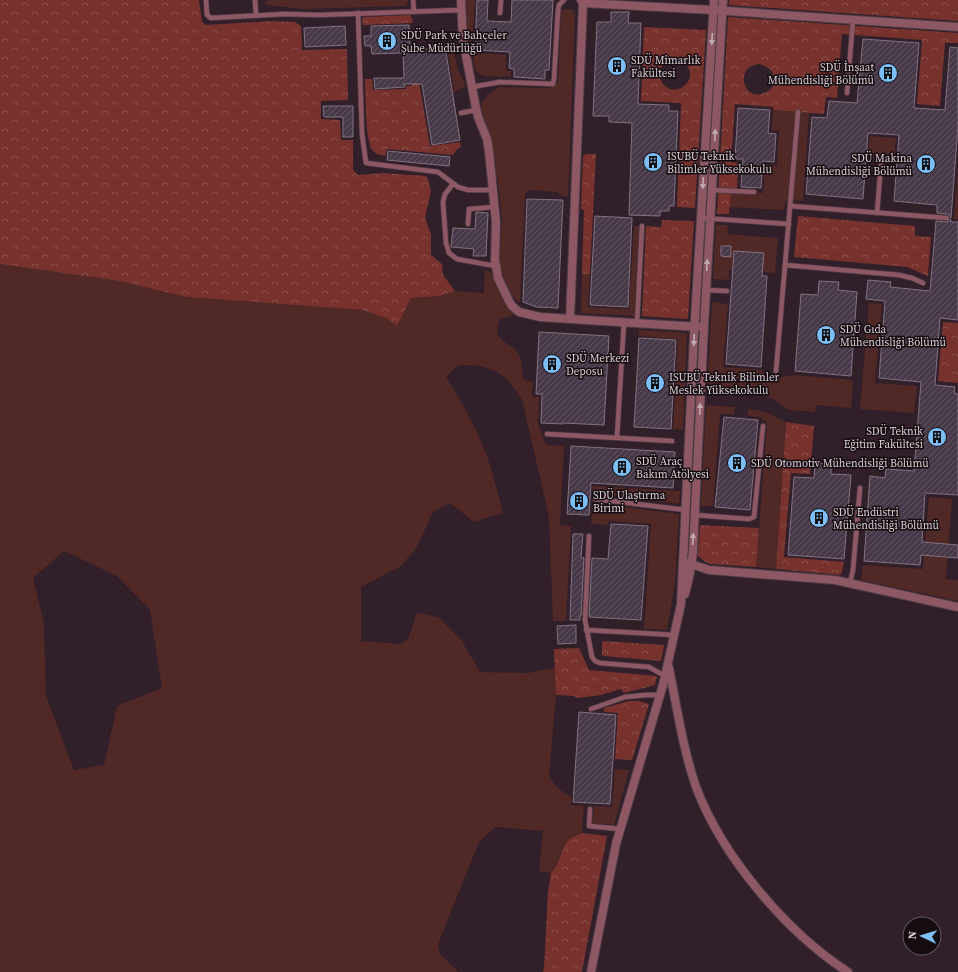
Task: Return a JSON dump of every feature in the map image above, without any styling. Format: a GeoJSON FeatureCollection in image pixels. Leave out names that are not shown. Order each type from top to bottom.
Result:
{"type":"FeatureCollection","features":[{"type":"Feature","properties":{"kind":"street"},"geometry":{"type":"LineString","coordinates":[[461,0],[463,38],[476,110],[488,145],[494,207],[495,266],[500,284],[509,302],[515,310],[523,314],[534,316],[704,327]]}},
{"type":"Feature","properties":{"kind":"street"},"geometry":{"type":"LineString","coordinates":[[591,972],[611,866],[620,829],[668,666],[681,604],[714,0]]}},
{"type":"Feature","properties":{"kind":"street"},"geometry":{"type":"LineString","coordinates":[[681,604],[692,564],[723,0]]}},
{"type":"Feature","properties":{"kind":"street"},"geometry":{"type":"LineString","coordinates":[[570,319],[582,2],[958,27]]}},
{"type":"Feature","properties":{"kind":"street"},"geometry":{"type":"LineString","coordinates":[[684,561],[709,570],[830,579],[958,607]]}},
{"type":"Feature","properties":{"kind":"street"},"geometry":{"type":"LineString","coordinates":[[668,666],[688,758],[696,786],[706,812],[723,842],[758,891],[797,932],[833,962],[848,972]]}},
{"type":"Feature","properties":{"kind":"lane"},"geometry":{"type":"LineString","coordinates":[[206,0],[207,15],[210,18],[256,15],[358,14],[461,10]]}},
{"type":"Feature","properties":{"kind":"lane"},"geometry":{"type":"LineString","coordinates":[[255,0],[256,15]]}},
{"type":"Feature","properties":{"kind":"lane"},"geometry":{"type":"LineString","coordinates":[[413,0],[414,12]]}},
{"type":"Feature","properties":{"kind":"lane"},"geometry":{"type":"LineString","coordinates":[[500,0],[500,13]]}},
{"type":"Feature","properties":{"kind":"lane"},"geometry":{"type":"LineString","coordinates":[[472,87],[500,82],[553,84],[558,11],[559,6],[564,0]]}},
{"type":"Feature","properties":{"kind":"lane"},"geometry":{"type":"LineString","coordinates":[[358,14],[362,134],[366,163],[438,172],[458,188],[468,190],[493,190]]}},
{"type":"Feature","properties":{"kind":"lane"},"geometry":{"type":"LineString","coordinates":[[847,93],[853,20]]}},
{"type":"Feature","properties":{"kind":"lane"},"geometry":{"type":"LineString","coordinates":[[461,113],[476,110]]}},
{"type":"Feature","properties":{"kind":"lane"},"geometry":{"type":"LineString","coordinates":[[776,371],[798,112]]}},
{"type":"Feature","properties":{"kind":"lane"},"geometry":{"type":"LineString","coordinates":[[877,213],[881,164]]}},
{"type":"Feature","properties":{"kind":"lane"},"geometry":{"type":"LineString","coordinates":[[453,184],[445,194],[443,202],[446,243],[449,253],[457,259],[495,266]]}},
{"type":"Feature","properties":{"kind":"lane"},"geometry":{"type":"LineString","coordinates":[[712,190],[754,192]]}},
{"type":"Feature","properties":{"kind":"lane"},"geometry":{"type":"LineString","coordinates":[[790,206],[947,218]]}},
{"type":"Feature","properties":{"kind":"lane"},"geometry":{"type":"LineString","coordinates":[[468,224],[469,209],[494,207]]}},
{"type":"Feature","properties":{"kind":"lane"},"geometry":{"type":"LineString","coordinates":[[701,218],[789,224]]}},
{"type":"Feature","properties":{"kind":"lane"},"geometry":{"type":"LineString","coordinates":[[638,323],[642,226]]}},
{"type":"Feature","properties":{"kind":"lane"},"geometry":{"type":"LineString","coordinates":[[785,265],[899,275],[912,278],[923,283]]}},
{"type":"Feature","properties":{"kind":"lane"},"geometry":{"type":"LineString","coordinates":[[706,290],[727,291]]}},
{"type":"Feature","properties":{"kind":"lane"},"geometry":{"type":"LineString","coordinates":[[617,438],[624,322]]}},
{"type":"Feature","properties":{"kind":"lane"},"geometry":{"type":"LineString","coordinates":[[694,515],[749,519],[754,517],[763,426]]}},
{"type":"Feature","properties":{"kind":"lane"},"geometry":{"type":"LineString","coordinates":[[547,434],[672,441]]}},
{"type":"Feature","properties":{"kind":"lane"},"geometry":{"type":"LineString","coordinates":[[850,583],[854,563],[860,488]]}},
{"type":"Feature","properties":{"kind":"lane"},"geometry":{"type":"LineString","coordinates":[[595,499],[686,510]]}},
{"type":"Feature","properties":{"kind":"lane"},"geometry":{"type":"LineString","coordinates":[[589,536],[585,615],[586,630],[592,657],[595,661],[600,663],[649,667],[665,676]]}},
{"type":"Feature","properties":{"kind":"lane"},"geometry":{"type":"LineString","coordinates":[[586,630],[675,635]]}},
{"type":"Feature","properties":{"kind":"lane"},"geometry":{"type":"LineString","coordinates":[[591,709],[625,697],[660,695]]}},
{"type":"Feature","properties":{"kind":"lane"},"geometry":{"type":"LineString","coordinates":[[590,809],[589,826],[620,829]]}},
{"type":"Feature","properties":{"kind":"shaded area"},"geometry":{"type":"Polygon","coordinates":[[[408,0],[408,2],[406,6],[304,9],[266,5],[265,1],[408,0]]]}},
{"type":"Feature","properties":{"kind":"shaded area"},"geometry":{"type":"Polygon","coordinates":[[[466,0],[475,0],[472,50],[475,53],[506,55],[506,71],[511,71],[511,77],[492,77],[479,74],[476,71],[468,38],[466,0]]]}},
{"type":"Feature","properties":{"kind":"shaded area"},"geometry":{"type":"Polygon","coordinates":[[[563,9],[573,10],[575,15],[568,197],[561,196],[557,192],[529,190],[525,194],[520,302],[517,301],[509,291],[501,273],[500,256],[502,220],[500,198],[492,141],[482,114],[481,104],[487,95],[499,87],[548,88],[556,85],[558,82],[561,11],[563,9]]]}},
{"type":"Feature","properties":{"kind":"shaded area"},"geometry":{"type":"Polygon","coordinates":[[[452,45],[458,70],[466,86],[454,92],[447,46],[452,45]]]}},
{"type":"Feature","properties":{"kind":"shaded area"},"geometry":{"type":"Polygon","coordinates":[[[773,110],[809,113],[803,201],[788,200],[785,203],[784,210],[729,207],[731,191],[763,193],[765,165],[777,166],[779,131],[772,130],[773,110]]]}},
{"type":"Feature","properties":{"kind":"shaded area"},"geometry":{"type":"Polygon","coordinates":[[[870,136],[896,138],[894,159],[868,157],[870,136]]]}},
{"type":"Feature","properties":{"kind":"shaded area"},"geometry":{"type":"Polygon","coordinates":[[[958,167],[958,219],[954,219],[958,167]]]}},
{"type":"Feature","properties":{"kind":"shaded area"},"geometry":{"type":"Polygon","coordinates":[[[716,225],[728,225],[727,234],[778,238],[775,273],[729,270],[729,280],[713,279],[716,225]]]}},
{"type":"Feature","properties":{"kind":"shaded area"},"geometry":{"type":"Polygon","coordinates":[[[634,226],[639,226],[634,316],[581,313],[582,274],[590,274],[588,307],[629,309],[634,226]]]}},
{"type":"Feature","properties":{"kind":"shaded area"},"geometry":{"type":"Polygon","coordinates":[[[0,264],[119,281],[187,297],[363,310],[387,318],[397,326],[411,298],[440,296],[455,291],[484,293],[485,269],[492,274],[503,300],[513,313],[511,316],[500,319],[497,332],[499,337],[519,355],[524,380],[533,382],[532,397],[539,397],[538,424],[546,445],[564,446],[560,525],[571,526],[566,621],[553,621],[549,517],[522,399],[508,380],[497,372],[481,366],[463,365],[456,367],[446,377],[466,410],[482,444],[491,468],[503,513],[474,522],[450,503],[433,512],[417,547],[401,566],[361,587],[361,641],[400,644],[408,639],[417,613],[438,617],[462,641],[480,672],[528,673],[555,668],[556,695],[549,776],[558,788],[571,796],[571,805],[584,806],[582,833],[570,839],[566,844],[551,873],[539,871],[543,831],[496,827],[479,842],[438,944],[440,954],[458,972],[0,972],[0,264]],[[64,551],[33,578],[44,624],[46,696],[74,770],[104,765],[117,706],[162,688],[150,610],[117,576],[64,551]]]}},
{"type":"Feature","properties":{"kind":"shaded area"},"geometry":{"type":"Polygon","coordinates":[[[712,302],[728,304],[723,367],[761,370],[767,376],[782,377],[793,375],[853,380],[851,408],[816,405],[815,412],[789,410],[773,399],[762,395],[707,391],[712,302]]]}},
{"type":"Feature","properties":{"kind":"shaded area"},"geometry":{"type":"Polygon","coordinates":[[[869,303],[882,304],[875,383],[917,386],[914,413],[860,409],[869,303]]]}},
{"type":"Feature","properties":{"kind":"shaded area"},"geometry":{"type":"Polygon","coordinates":[[[639,330],[687,333],[683,430],[673,429],[678,339],[639,336],[639,330]]]}},
{"type":"Feature","properties":{"kind":"shaded area"},"geometry":{"type":"Polygon","coordinates":[[[706,405],[735,407],[734,414],[720,414],[713,506],[701,506],[706,405]]]}},
{"type":"Feature","properties":{"kind":"shaded area"},"geometry":{"type":"Polygon","coordinates":[[[748,409],[763,411],[786,422],[776,569],[756,567],[767,423],[759,417],[748,416],[748,409]]]}},
{"type":"Feature","properties":{"kind":"shaded area"},"geometry":{"type":"Polygon","coordinates":[[[593,486],[680,491],[679,504],[600,494],[593,489],[593,486]]]}},
{"type":"Feature","properties":{"kind":"shaded area"},"geometry":{"type":"Polygon","coordinates":[[[929,497],[952,499],[946,579],[958,580],[958,601],[861,580],[863,565],[923,569],[929,497]]]}},
{"type":"Feature","properties":{"kind":"shaded area"},"geometry":{"type":"Polygon","coordinates":[[[598,504],[679,514],[675,583],[667,630],[644,629],[651,524],[609,521],[608,525],[591,524],[592,508],[598,504]]]}},
{"type":"Feature","properties":{"kind":"shaded area"},"geometry":{"type":"Polygon","coordinates":[[[615,769],[629,770],[614,825],[592,823],[594,806],[612,807],[615,769]]]}},
{"type":"Feature","properties":{"kind":"green space"},"geometry":{"type":"Polygon","coordinates":[[[0,0],[199,0],[202,22],[206,25],[273,21],[295,22],[301,26],[302,50],[347,49],[348,100],[321,101],[321,119],[340,120],[341,140],[353,140],[353,170],[358,175],[383,173],[426,176],[431,191],[425,218],[431,234],[431,255],[442,264],[443,275],[455,291],[440,296],[411,298],[397,326],[386,318],[363,310],[187,297],[119,281],[0,264],[0,0]]]}},
{"type":"Feature","properties":{"kind":"green space"},"geometry":{"type":"Polygon","coordinates":[[[729,0],[958,0],[958,21],[729,5],[729,0]]]}},
{"type":"Feature","properties":{"kind":"green space"},"geometry":{"type":"Polygon","coordinates":[[[411,15],[413,23],[363,25],[362,19],[364,17],[411,15]]]}},
{"type":"Feature","properties":{"kind":"green space"},"geometry":{"type":"Polygon","coordinates":[[[728,17],[958,33],[958,43],[945,43],[940,106],[917,104],[922,40],[842,34],[837,98],[826,97],[824,114],[773,110],[773,107],[735,104],[731,162],[738,163],[737,191],[731,191],[729,214],[717,214],[728,17]],[[759,64],[751,66],[746,71],[744,83],[751,93],[765,93],[770,90],[772,86],[774,81],[773,74],[763,65],[759,64]]]}},
{"type":"Feature","properties":{"kind":"green space"},"geometry":{"type":"Polygon","coordinates":[[[644,27],[706,30],[695,208],[677,207],[681,103],[641,101],[644,27]],[[671,59],[664,64],[660,70],[662,82],[666,87],[671,89],[677,89],[684,86],[688,82],[690,76],[689,69],[685,63],[671,59]]]}},
{"type":"Feature","properties":{"kind":"green space"},"geometry":{"type":"Polygon","coordinates":[[[411,76],[418,76],[430,146],[460,142],[461,147],[456,150],[453,155],[387,149],[385,156],[379,155],[372,150],[367,126],[365,79],[372,79],[373,90],[406,89],[406,86],[412,86],[411,76]]]}},
{"type":"Feature","properties":{"kind":"green space"},"geometry":{"type":"Polygon","coordinates":[[[586,154],[596,154],[590,274],[582,274],[584,210],[581,209],[583,157],[586,154]]]}},
{"type":"Feature","properties":{"kind":"green space"},"geometry":{"type":"Polygon","coordinates":[[[798,216],[915,226],[915,236],[931,237],[928,276],[907,267],[794,257],[798,216]]]}},
{"type":"Feature","properties":{"kind":"green space"},"geometry":{"type":"Polygon","coordinates":[[[662,220],[694,221],[688,319],[642,316],[646,226],[661,227],[662,220]]]}},
{"type":"Feature","properties":{"kind":"green space"},"geometry":{"type":"Polygon","coordinates":[[[943,322],[958,323],[958,383],[938,381],[943,322]]]}},
{"type":"Feature","properties":{"kind":"green space"},"geometry":{"type":"Polygon","coordinates":[[[786,422],[814,426],[810,474],[791,473],[784,557],[844,562],[841,575],[776,569],[786,422]]]}},
{"type":"Feature","properties":{"kind":"green space"},"geometry":{"type":"Polygon","coordinates":[[[700,525],[759,528],[756,567],[710,564],[704,561],[698,556],[700,525]]]}},
{"type":"Feature","properties":{"kind":"green space"},"geometry":{"type":"Polygon","coordinates":[[[602,641],[664,645],[661,661],[604,656],[602,655],[602,641]]]}},
{"type":"Feature","properties":{"kind":"green space"},"geometry":{"type":"Polygon","coordinates":[[[579,648],[589,670],[657,676],[655,685],[624,693],[621,689],[601,695],[578,698],[574,696],[556,695],[554,649],[579,648]]]}},
{"type":"Feature","properties":{"kind":"green space"},"geometry":{"type":"Polygon","coordinates":[[[629,701],[638,701],[649,704],[632,760],[615,759],[618,713],[604,712],[604,708],[629,701]]]}},
{"type":"Feature","properties":{"kind":"green space"},"geometry":{"type":"Polygon","coordinates":[[[582,833],[607,836],[582,972],[543,972],[548,892],[551,873],[569,839],[582,833]]]}},
{"type":"Feature","properties":{"kind":"building"},"geometry":{"type":"Polygon","coordinates":[[[477,0],[488,0],[487,21],[511,22],[512,0],[553,0],[549,70],[545,70],[545,79],[514,77],[514,69],[509,68],[510,52],[475,50],[477,0]]]}},
{"type":"Feature","properties":{"kind":"building"},"geometry":{"type":"Polygon","coordinates":[[[611,12],[629,12],[628,23],[641,23],[638,104],[669,105],[669,111],[678,111],[674,206],[669,206],[669,211],[660,211],[660,216],[629,215],[632,123],[609,122],[609,116],[593,116],[597,22],[611,22],[611,12]]]}},
{"type":"Feature","properties":{"kind":"building"},"geometry":{"type":"Polygon","coordinates":[[[409,25],[410,52],[445,46],[460,140],[432,145],[422,84],[404,84],[405,87],[375,89],[374,78],[404,78],[403,53],[372,54],[371,46],[365,46],[364,36],[371,36],[371,26],[409,25]]]}},
{"type":"Feature","properties":{"kind":"building"},"geometry":{"type":"Polygon","coordinates":[[[345,26],[346,45],[305,47],[304,28],[345,26]]]}},
{"type":"Feature","properties":{"kind":"building"},"geometry":{"type":"Polygon","coordinates":[[[863,39],[919,43],[914,108],[945,110],[950,47],[958,48],[958,126],[951,218],[948,214],[937,213],[937,205],[894,201],[899,135],[868,133],[863,199],[806,194],[812,117],[827,118],[829,101],[857,103],[863,39]]]}},
{"type":"Feature","properties":{"kind":"building"},"geometry":{"type":"Polygon","coordinates":[[[323,106],[353,106],[353,137],[343,137],[343,117],[324,117],[323,106]]]}},
{"type":"Feature","properties":{"kind":"building"},"geometry":{"type":"Polygon","coordinates":[[[738,108],[770,110],[768,133],[776,134],[774,162],[763,161],[761,188],[741,187],[743,159],[735,159],[738,108]]]}},
{"type":"Feature","properties":{"kind":"building"},"geometry":{"type":"Polygon","coordinates":[[[388,151],[450,157],[449,166],[387,160],[388,151]]]}},
{"type":"Feature","properties":{"kind":"building"},"geometry":{"type":"Polygon","coordinates":[[[527,199],[563,200],[558,308],[536,307],[523,302],[527,199]]]}},
{"type":"Feature","properties":{"kind":"building"},"geometry":{"type":"Polygon","coordinates":[[[476,212],[488,213],[486,256],[473,256],[474,249],[451,247],[453,228],[475,229],[476,212]]]}},
{"type":"Feature","properties":{"kind":"building"},"geometry":{"type":"Polygon","coordinates":[[[595,216],[632,218],[628,307],[590,305],[595,216]]]}},
{"type":"Feature","properties":{"kind":"building"},"geometry":{"type":"Polygon","coordinates":[[[951,219],[950,222],[958,222],[958,320],[940,318],[935,385],[955,387],[954,393],[958,394],[958,495],[925,493],[922,542],[958,545],[958,558],[921,555],[920,565],[864,561],[870,476],[885,478],[886,469],[914,471],[921,382],[879,378],[885,301],[866,299],[868,280],[891,282],[890,287],[930,291],[936,221],[947,222],[951,219]]]}},
{"type":"Feature","properties":{"kind":"building"},"geometry":{"type":"Polygon","coordinates":[[[721,246],[731,246],[731,257],[721,256],[721,246]]]}},
{"type":"Feature","properties":{"kind":"building"},"geometry":{"type":"Polygon","coordinates":[[[734,251],[764,253],[762,276],[767,276],[761,367],[726,364],[734,251]]]}},
{"type":"Feature","properties":{"kind":"building","name":"SDÜ Gıda Mühendisliği Bölümü"},"geometry":{"type":"Polygon","coordinates":[[[819,281],[839,282],[838,290],[857,292],[851,376],[795,371],[801,294],[818,295],[819,281]]]}},
{"type":"Feature","properties":{"kind":"building"},"geometry":{"type":"Polygon","coordinates":[[[539,332],[609,336],[604,425],[541,423],[542,394],[536,394],[539,332]]]}},
{"type":"Feature","properties":{"kind":"building","name":"ISUBÜ Teknik Bilimler Meslek Yüksekokulu"},"geometry":{"type":"Polygon","coordinates":[[[639,338],[676,340],[671,429],[634,427],[639,338]]]}},
{"type":"Feature","properties":{"kind":"building","name":"SDÜ Otomotiv Mühendisliği Bölümü"},"geometry":{"type":"Polygon","coordinates":[[[724,417],[758,420],[750,510],[715,507],[724,417]]]}},
{"type":"Feature","properties":{"kind":"building","name":"SDÜ Araç Bakım Atölyesi"},"geometry":{"type":"Polygon","coordinates":[[[571,446],[675,452],[673,488],[591,483],[589,515],[567,514],[571,446]]]}},
{"type":"Feature","properties":{"kind":"building","name":"SDÜ Endüstri Mühendisliği Bölümü"},"geometry":{"type":"Polygon","coordinates":[[[815,463],[831,464],[831,474],[851,475],[844,559],[788,555],[794,477],[814,478],[815,463]]]}},
{"type":"Feature","properties":{"kind":"building"},"geometry":{"type":"Polygon","coordinates":[[[611,524],[648,526],[641,620],[589,617],[592,558],[608,559],[611,524]]]}},
{"type":"Feature","properties":{"kind":"building"},"geometry":{"type":"Polygon","coordinates":[[[573,534],[583,534],[581,557],[584,558],[580,620],[570,620],[573,534]]]}},
{"type":"Feature","properties":{"kind":"building"},"geometry":{"type":"Polygon","coordinates":[[[576,625],[576,643],[558,644],[557,626],[576,625]]]}},
{"type":"Feature","properties":{"kind":"building"},"geometry":{"type":"Polygon","coordinates":[[[579,712],[616,715],[610,804],[573,802],[579,712]]]}},
{"type":"Feature","properties":{"kind":"place","name":"SDÜ Park ve Bahçeler Şube Müdürlüğü"},"geometry":{"type":"Point","coordinates":[387,41]}},
{"type":"Feature","properties":{"kind":"place","name":"SDÜ Mimarlık Fakültesi"},"geometry":{"type":"Point","coordinates":[617,66]}},
{"type":"Feature","properties":{"kind":"place","name":"SDÜ İnşaat Mühendisliği Bölümü"},"geometry":{"type":"Point","coordinates":[888,73]}},
{"type":"Feature","properties":{"kind":"place","name":"ISUBÜ Teknik Bilimler Yüksekokulu"},"geometry":{"type":"Point","coordinates":[653,162]}},
{"type":"Feature","properties":{"kind":"place","name":"SDÜ Makina Mühendisliği Bölümü"},"geometry":{"type":"Point","coordinates":[926,164]}},
{"type":"Feature","properties":{"kind":"place","name":"SDÜ Gıda Mühendisliği Bölümü"},"geometry":{"type":"Point","coordinates":[826,335]}},
{"type":"Feature","properties":{"kind":"place","name":"SDÜ Merkezi Deposu"},"geometry":{"type":"Point","coordinates":[552,364]}},
{"type":"Feature","properties":{"kind":"place","name":"ISUBÜ Teknik Bilimler Meslek Yüksekokulu"},"geometry":{"type":"Point","coordinates":[655,383]}},
{"type":"Feature","properties":{"kind":"place","name":"SDÜ Teknik Eğitim Fakültesi"},"geometry":{"type":"Point","coordinates":[937,437]}},
{"type":"Feature","properties":{"kind":"place","name":"SDÜ Otomotiv Mühendisliği Bölümü"},"geometry":{"type":"Point","coordinates":[737,463]}},
{"type":"Feature","properties":{"kind":"place","name":"SDÜ Araç Bakım Atölyesi"},"geometry":{"type":"Point","coordinates":[622,467]}},
{"type":"Feature","properties":{"kind":"place","name":"SDÜ Ulaştırma Birimi"},"geometry":{"type":"Point","coordinates":[579,501]}},
{"type":"Feature","properties":{"kind":"place","name":"SDÜ Endüstri Mühendisliği Bölümü"},"geometry":{"type":"Point","coordinates":[819,518]}}]}
